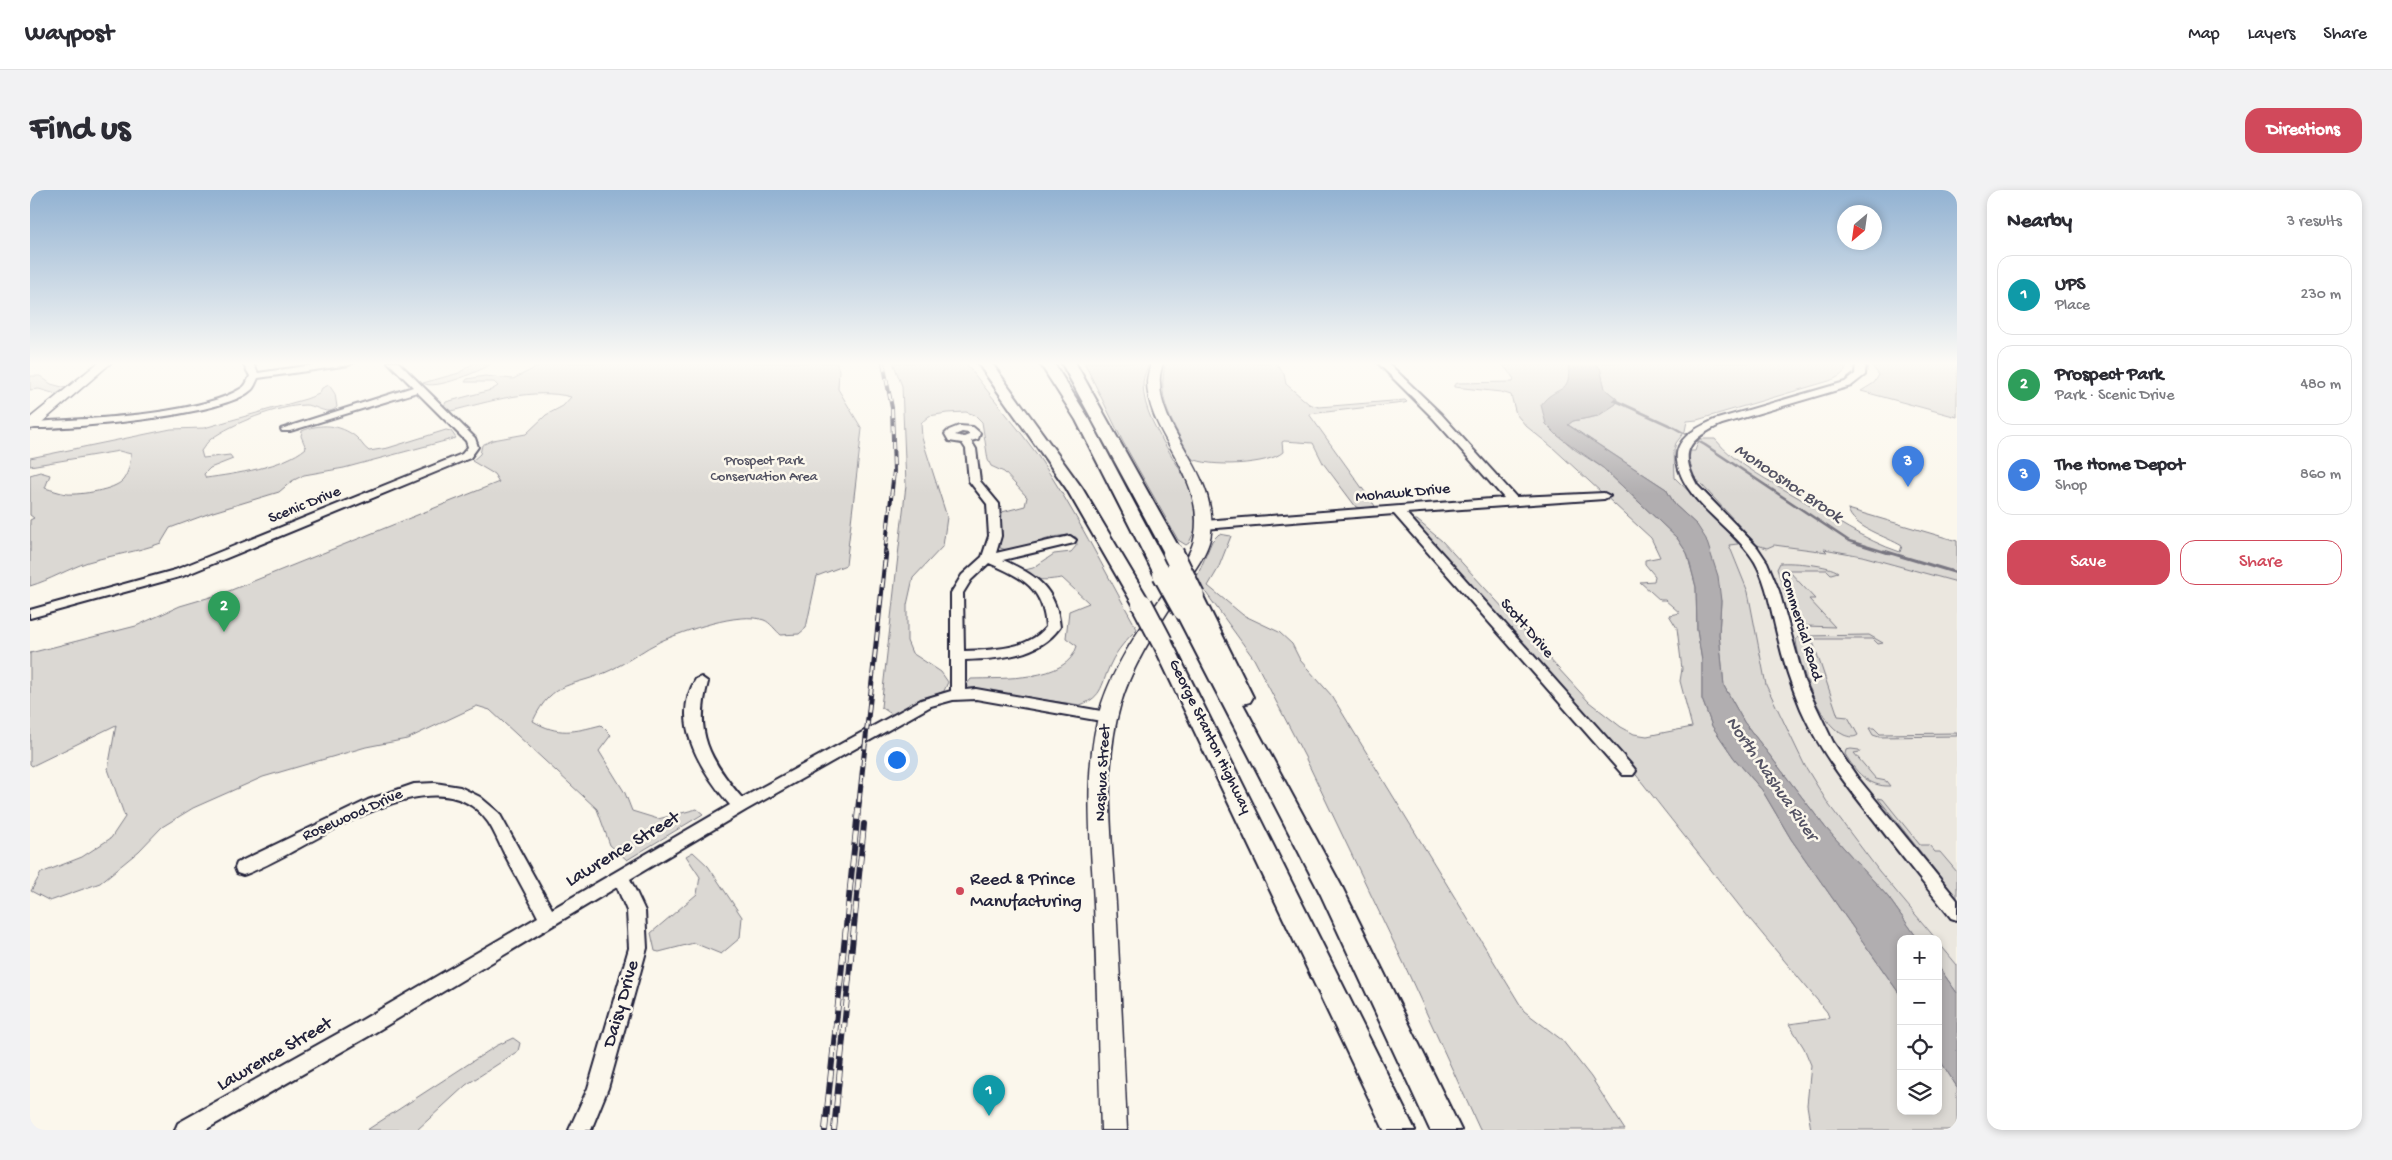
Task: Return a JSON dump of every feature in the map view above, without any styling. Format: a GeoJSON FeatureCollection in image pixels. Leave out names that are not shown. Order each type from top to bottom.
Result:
{"type":"FeatureCollection","features":[{"type":"Feature","properties":{"kind":"highway","name":"George Stanton Highway"},"geometry":{"type":"LineString","coordinates":[[1015,406],[1074,488],[1142,604],[1400,1130]]}},
{"type":"Feature","properties":{"kind":"highway"},"geometry":{"type":"LineString","coordinates":[[1027,406],[1045,434],[1074,488]]}},
{"type":"Feature","properties":{"kind":"highway","name":"George Stanton Highway"},"geometry":{"type":"LineString","coordinates":[[1074,406],[1163,574],[1188,603],[1381,991],[1446,1130]]}},
{"type":"Feature","properties":{"kind":"highway"},"geometry":{"type":"LineString","coordinates":[[1092,406],[1172,553],[1188,603]]}},
{"type":"Feature","properties":{"kind":"main road"},"geometry":{"type":"LineString","coordinates":[[30,425],[53,406]]}},
{"type":"Feature","properties":{"kind":"main road","name":"Nashua Street"},"geometry":{"type":"LineString","coordinates":[[1114,1130],[1101,809],[1103,743],[1112,696],[1120,677],[1193,558],[1200,544],[1205,509],[1194,476],[1159,406]]}},
{"type":"Feature","properties":{"kind":"street"},"geometry":{"type":"LineString","coordinates":[[30,425],[98,421],[197,406]]}},
{"type":"Feature","properties":{"kind":"street"},"geometry":{"type":"LineString","coordinates":[[286,429],[362,406]]}},
{"type":"Feature","properties":{"kind":"street","name":"Scenic Drive"},"geometry":{"type":"LineString","coordinates":[[30,614],[179,573],[461,459],[471,450],[472,442],[437,406]]}},
{"type":"Feature","properties":{"kind":"street"},"geometry":{"type":"LineString","coordinates":[[1426,406],[1513,501]]}},
{"type":"Feature","properties":{"kind":"street","name":"Commercial Road"},"geometry":{"type":"LineString","coordinates":[[1773,406],[1718,422],[1690,437],[1681,458],[1685,474],[1696,490],[1753,550],[1771,584],[1795,678],[1824,741],[1846,776],[1957,912]]}},
{"type":"Feature","properties":{"kind":"street"},"geometry":{"type":"LineString","coordinates":[[958,694],[956,656],[957,593],[966,578],[988,558],[994,536],[995,512],[988,496],[975,481],[971,449],[965,440]]}},
{"type":"Feature","properties":{"kind":"street","name":"Mohawk Drive"},"geometry":{"type":"LineString","coordinates":[[1204,524],[1604,496]]}},
{"type":"Feature","properties":{"kind":"street","name":"Scott Drive"},"geometry":{"type":"LineString","coordinates":[[1398,511],[1628,771]]}},
{"type":"Feature","properties":{"kind":"street"},"geometry":{"type":"LineString","coordinates":[[988,558],[1005,556],[1070,540]]}},
{"type":"Feature","properties":{"kind":"street"},"geometry":{"type":"LineString","coordinates":[[956,656],[986,655],[1032,645],[1045,639],[1053,627],[1049,604],[1040,587],[1022,574],[988,558]]}},
{"type":"Feature","properties":{"kind":"street"},"geometry":{"type":"LineString","coordinates":[[701,682],[695,698],[694,716],[702,756],[712,773],[740,806]]}},
{"type":"Feature","properties":{"kind":"street","name":"Lawrence Street"},"geometry":{"type":"LineString","coordinates":[[185,1130],[362,1030],[740,806],[926,703],[958,694],[989,696],[1107,717]]}},
{"type":"Feature","properties":{"kind":"street","name":"Rosewood Drive"},"geometry":{"type":"LineString","coordinates":[[243,868],[385,798],[423,788],[452,790],[480,804],[493,817],[548,919]]}},
{"type":"Feature","properties":{"kind":"street","name":"Daisy Drive"},"geometry":{"type":"LineString","coordinates":[[579,1130],[598,1088],[638,948],[640,928],[638,908],[631,892],[620,878]]}},
{"type":"Feature","properties":{"kind":"shaded area"},"geometry":{"type":"Polygon","coordinates":[[[1729,544],[1821,548],[1862,556],[1957,582],[1957,965],[1942,947],[1942,935],[1933,935],[1879,871],[1829,805],[1805,766],[1766,685],[1748,592],[1729,544]]]}},
{"type":"Feature","properties":{"kind":"green space"},"geometry":{"type":"Polygon","coordinates":[[[282,406],[295,406],[282,408],[243,421],[211,439],[201,451],[203,458],[230,455],[233,459],[210,468],[204,474],[206,478],[259,469],[297,455],[306,448],[301,436],[302,431],[309,428],[330,426],[343,429],[356,437],[369,451],[388,448],[446,430],[451,431],[456,438],[344,468],[304,475],[292,481],[279,492],[213,512],[170,528],[161,543],[88,562],[30,586],[30,520],[34,518],[30,515],[30,475],[40,472],[50,475],[45,488],[67,494],[88,493],[119,484],[128,471],[131,454],[119,451],[30,466],[30,458],[171,429],[204,428],[282,406]]]}},
{"type":"Feature","properties":{"kind":"green space"},"geometry":{"type":"Polygon","coordinates":[[[311,406],[337,406],[333,410],[326,411],[311,406]]]}},
{"type":"Feature","properties":{"kind":"green space"},"geometry":{"type":"Polygon","coordinates":[[[444,406],[472,406],[451,411],[444,406]]]}},
{"type":"Feature","properties":{"kind":"green space","name":"Prospect Park Conservation Area"},"geometry":{"type":"Polygon","coordinates":[[[563,406],[848,406],[862,429],[846,565],[817,576],[806,628],[799,634],[781,635],[764,620],[741,618],[712,623],[684,632],[655,644],[611,670],[557,691],[548,697],[533,721],[558,731],[574,731],[601,725],[611,735],[599,751],[625,793],[632,811],[658,819],[697,809],[703,814],[627,860],[610,845],[597,809],[490,710],[477,706],[407,739],[366,747],[263,777],[193,808],[162,827],[139,851],[100,883],[50,901],[31,891],[41,873],[82,857],[111,838],[125,817],[108,769],[116,725],[32,766],[30,764],[30,653],[136,626],[180,606],[224,593],[499,482],[494,474],[472,461],[480,454],[482,445],[493,440],[526,434],[546,415],[563,406]]]}},
{"type":"Feature","properties":{"kind":"green space"},"geometry":{"type":"Polygon","coordinates":[[[903,406],[1000,406],[1050,474],[1076,517],[1137,629],[1116,654],[1101,688],[1094,698],[1080,705],[969,689],[967,684],[971,679],[1032,676],[1061,666],[1071,658],[1077,646],[1066,638],[1069,611],[1089,603],[1062,578],[1037,579],[1025,570],[1033,568],[1054,554],[1071,552],[1077,545],[1076,537],[1066,536],[1046,539],[1018,549],[1000,548],[1002,512],[1025,506],[1027,497],[1004,472],[991,466],[988,460],[982,422],[975,415],[966,412],[929,416],[921,423],[922,438],[947,517],[943,546],[913,578],[907,605],[907,641],[912,653],[941,672],[948,682],[944,691],[893,715],[881,707],[906,485],[903,406]]]}},
{"type":"Feature","properties":{"kind":"green space"},"geometry":{"type":"Polygon","coordinates":[[[1105,406],[1147,406],[1152,421],[1191,491],[1196,508],[1196,526],[1189,543],[1186,545],[1178,540],[1123,442],[1105,406]]]}},
{"type":"Feature","properties":{"kind":"green space"},"geometry":{"type":"Polygon","coordinates":[[[1166,406],[1379,406],[1309,414],[1375,506],[1364,509],[1356,507],[1323,463],[1313,443],[1284,441],[1282,442],[1283,452],[1276,456],[1265,460],[1238,464],[1211,463],[1191,458],[1166,406]]]}},
{"type":"Feature","properties":{"kind":"green space"},"geometry":{"type":"Polygon","coordinates":[[[1514,406],[1546,406],[1546,424],[1574,449],[1603,468],[1677,538],[1687,553],[1696,587],[1697,630],[1702,661],[1702,699],[1712,726],[1734,758],[1762,790],[1791,839],[1897,990],[1897,1115],[1942,1115],[1942,1063],[1957,1087],[1957,1130],[1811,1130],[1807,1105],[1811,1065],[1804,1048],[1789,1024],[1825,1019],[1829,1017],[1827,1012],[1749,918],[1618,752],[1412,520],[1417,520],[1442,541],[1589,702],[1621,727],[1634,734],[1647,736],[1692,727],[1680,681],[1682,669],[1677,628],[1669,615],[1680,613],[1665,600],[1660,600],[1640,582],[1654,581],[1655,576],[1645,564],[1645,560],[1660,557],[1651,538],[1552,447],[1526,426],[1516,414],[1514,406]]]}},
{"type":"Feature","properties":{"kind":"green space"},"geometry":{"type":"Polygon","coordinates":[[[1609,406],[1745,406],[1697,420],[1687,421],[1685,431],[1676,443],[1674,450],[1675,478],[1708,510],[1738,544],[1729,545],[1748,592],[1766,685],[1805,766],[1829,805],[1879,871],[1933,935],[1915,935],[1888,897],[1825,827],[1744,722],[1724,686],[1719,634],[1721,601],[1697,525],[1675,505],[1666,489],[1567,424],[1598,416],[1609,406]]]}},
{"type":"Feature","properties":{"kind":"green space"},"geometry":{"type":"Polygon","coordinates":[[[1916,406],[1957,406],[1957,417],[1916,406]]]}},
{"type":"Feature","properties":{"kind":"green space"},"geometry":{"type":"Polygon","coordinates":[[[1699,439],[1715,439],[1733,457],[1754,472],[1848,528],[1887,547],[1900,552],[1902,546],[1863,526],[1851,516],[1848,509],[1957,541],[1957,582],[1862,556],[1824,549],[1827,552],[1774,545],[1767,548],[1757,545],[1691,473],[1688,458],[1690,451],[1695,451],[1699,439]]]}},
{"type":"Feature","properties":{"kind":"green space"},"geometry":{"type":"Polygon","coordinates":[[[1219,534],[1231,536],[1218,569],[1208,586],[1243,615],[1279,632],[1292,644],[1300,660],[1332,696],[1524,1011],[1562,1040],[1591,1077],[1625,1130],[1480,1130],[1405,966],[1305,757],[1254,659],[1196,579],[1212,541],[1219,534]]]}},
{"type":"Feature","properties":{"kind":"green space"},"geometry":{"type":"Polygon","coordinates":[[[1780,563],[1819,566],[1838,572],[1831,574],[1827,570],[1788,570],[1815,599],[1809,599],[1835,627],[1806,626],[1794,620],[1777,569],[1780,563]]]}},
{"type":"Feature","properties":{"kind":"green space"},"geometry":{"type":"Polygon","coordinates":[[[1869,635],[1883,643],[1878,644],[1873,639],[1812,639],[1838,716],[1848,717],[1858,735],[1850,737],[1835,729],[1819,707],[1806,679],[1796,640],[1798,637],[1807,636],[1869,635]]]}},
{"type":"Feature","properties":{"kind":"green space"},"geometry":{"type":"Polygon","coordinates":[[[1869,728],[1874,728],[1880,734],[1957,733],[1957,736],[1879,737],[1873,735],[1869,728]]]}},
{"type":"Feature","properties":{"kind":"green space"},"geometry":{"type":"Polygon","coordinates":[[[1846,750],[1859,750],[1860,752],[1854,753],[1876,779],[1886,781],[1890,786],[1875,784],[1863,777],[1845,754],[1846,750]]]}},
{"type":"Feature","properties":{"kind":"green space"},"geometry":{"type":"Polygon","coordinates":[[[1878,798],[1883,799],[1920,845],[1929,845],[1935,852],[1940,852],[1957,872],[1957,898],[1878,798]]]}},
{"type":"Feature","properties":{"kind":"green space"},"geometry":{"type":"Polygon","coordinates":[[[693,852],[708,866],[742,917],[740,938],[721,954],[694,943],[659,952],[655,951],[651,933],[697,894],[700,877],[686,856],[693,852]]]}},
{"type":"Feature","properties":{"kind":"green space"},"geometry":{"type":"Polygon","coordinates":[[[1942,947],[1957,965],[1957,993],[1942,972],[1942,947]]]}},
{"type":"Feature","properties":{"kind":"green space"},"geometry":{"type":"Polygon","coordinates":[[[513,1038],[520,1043],[518,1051],[466,1085],[417,1130],[367,1130],[496,1046],[513,1038]]]}},
{"type":"Feature","properties":{"kind":"water","name":"North Nashua River"},"geometry":{"type":"Polygon","coordinates":[[[1541,406],[1613,406],[1598,416],[1573,421],[1568,425],[1666,489],[1675,505],[1697,525],[1706,539],[1718,576],[1721,601],[1719,634],[1724,686],[1744,722],[1825,827],[1888,897],[1915,935],[1897,935],[1897,990],[1791,839],[1762,790],[1734,758],[1712,726],[1702,699],[1702,661],[1697,630],[1696,587],[1687,553],[1677,538],[1603,468],[1558,436],[1546,424],[1541,406]]]}},
{"type":"Feature","properties":{"kind":"water"},"geometry":{"type":"Polygon","coordinates":[[[1942,972],[1957,993],[1957,1087],[1942,1063],[1942,972]]]}},
{"type":"Feature","properties":{"kind":"waterway","name":"Monoosnoc Brook"},"geometry":{"type":"LineString","coordinates":[[1627,406],[1673,427],[1705,445],[1849,541],[1888,553]]}},
{"type":"Feature","properties":{"kind":"waterway","name":"Monoosnoc Brook"},"geometry":{"type":"LineString","coordinates":[[1884,551],[1957,573]]}},
{"type":"Feature","properties":{"kind":"railway"},"geometry":{"type":"LineString","coordinates":[[885,553],[894,471],[892,406]]}},
{"type":"Feature","properties":{"kind":"railway"},"geometry":{"type":"LineString","coordinates":[[859,802],[886,551]]}},
{"type":"Feature","properties":{"kind":"railway"},"geometry":{"type":"LineString","coordinates":[[825,1130],[859,801]]}},
{"type":"Feature","properties":{"kind":"railway"},"geometry":{"type":"LineString","coordinates":[[834,1130],[864,824]]}},
{"type":"Feature","properties":{"kind":"place","name":"The Home Depot"},"geometry":{"type":"Point","coordinates":[1908,487]}},
{"type":"Feature","properties":{"kind":"place","name":"Prospect Park"},"geometry":{"type":"Point","coordinates":[224,632]}},
{"type":"Feature","properties":{"kind":"place","name":"Reed & Prince Manufacturing"},"geometry":{"type":"Point","coordinates":[960,891]}},
{"type":"Feature","properties":{"kind":"place","name":"UPS"},"geometry":{"type":"Point","coordinates":[989,1116]}}]}
